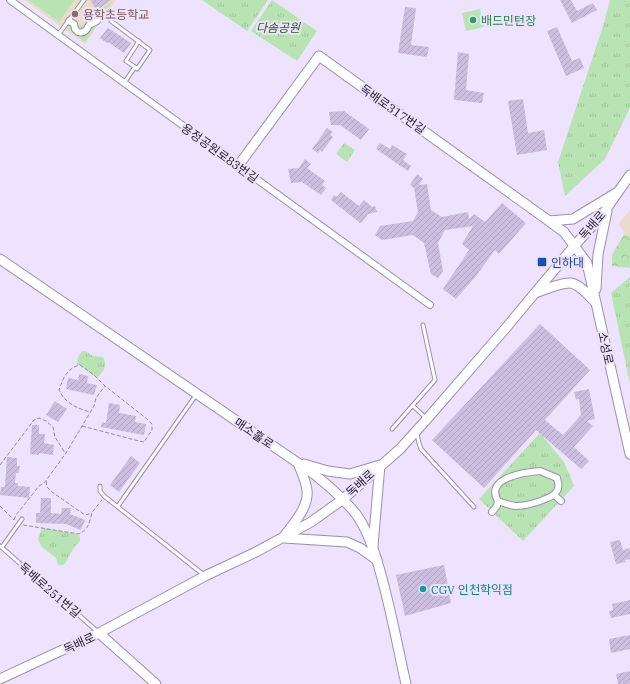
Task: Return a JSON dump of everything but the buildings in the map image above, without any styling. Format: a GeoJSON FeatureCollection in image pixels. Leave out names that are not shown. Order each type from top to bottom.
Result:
{"type":"FeatureCollection","features":[{"type":"Feature","properties":{"kind":"main road","name":"독배로317번길"},"geometry":{"type":"LineString","coordinates":[[238,166],[319,56],[564,232],[575,245]]}},
{"type":"Feature","properties":{"kind":"main road","name":"독배로"},"geometry":{"type":"LineString","coordinates":[[0,679],[99,633],[205,576],[256,552],[311,522],[342,500],[400,449],[427,419],[602,215],[630,175]]}},
{"type":"Feature","properties":{"kind":"main road"},"geometry":{"type":"LineString","coordinates":[[549,221],[564,221],[573,219],[619,191]]}},
{"type":"Feature","properties":{"kind":"main road"},"geometry":{"type":"LineString","coordinates":[[596,303],[597,261],[608,207]]}},
{"type":"Feature","properties":{"kind":"main road","name":"소성로"},"geometry":{"type":"LineString","coordinates":[[575,245],[587,263],[630,454]]}},
{"type":"Feature","properties":{"kind":"main road","name":"매소홀로"},"geometry":{"type":"LineString","coordinates":[[0,259],[298,463],[319,478],[342,500],[356,515],[373,547],[386,590],[406,684]]}},
{"type":"Feature","properties":{"kind":"main road"},"geometry":{"type":"LineString","coordinates":[[535,293],[571,283],[583,290],[596,303]]}},
{"type":"Feature","properties":{"kind":"main road"},"geometry":{"type":"LineString","coordinates":[[298,463],[328,471],[350,474],[380,465],[373,547]]}},
{"type":"Feature","properties":{"kind":"main road"},"geometry":{"type":"LineString","coordinates":[[282,538],[299,516],[304,504],[307,490],[298,463]]}},
{"type":"Feature","properties":{"kind":"main road"},"geometry":{"type":"LineString","coordinates":[[282,538],[346,542],[360,548],[377,560]]}},
{"type":"Feature","properties":{"kind":"main road"},"geometry":{"type":"LineString","coordinates":[[99,633],[156,684]]}},
{"type":"Feature","properties":{"kind":"street","name":"용정공원로83번길"},"geometry":{"type":"LineString","coordinates":[[10,0],[430,305]]}},
{"type":"Feature","properties":{"kind":"street"},"geometry":{"type":"LineString","coordinates":[[69,21],[74,24],[75,29],[78,32],[83,32],[87,30],[89,25],[97,21],[102,11]]}},
{"type":"Feature","properties":{"kind":"street"},"geometry":{"type":"LineString","coordinates":[[492,512],[498,506],[498,501],[494,495],[498,484],[514,476],[540,471],[557,478],[559,484],[557,491],[546,499],[525,505],[516,506],[498,501]]}},
{"type":"Feature","properties":{"kind":"street"},"geometry":{"type":"LineString","coordinates":[[554,494],[560,500]]}},
{"type":"Feature","properties":{"kind":"lane"},"geometry":{"type":"LineString","coordinates":[[58,35],[84,0]]}},
{"type":"Feature","properties":{"kind":"lane"},"geometry":{"type":"LineString","coordinates":[[111,21],[139,41],[150,50],[137,69],[126,61],[139,41]]}},
{"type":"Feature","properties":{"kind":"lane"},"geometry":{"type":"LineString","coordinates":[[124,83],[135,67]]}},
{"type":"Feature","properties":{"kind":"lane"},"geometry":{"type":"LineString","coordinates":[[392,429],[435,380],[423,325]]}},
{"type":"Feature","properties":{"kind":"lane"},"geometry":{"type":"LineString","coordinates":[[118,506],[197,394]]}},
{"type":"Feature","properties":{"kind":"lane"},"geometry":{"type":"LineString","coordinates":[[413,406],[427,419]]}},
{"type":"Feature","properties":{"kind":"lane"},"geometry":{"type":"LineString","coordinates":[[418,429],[417,436],[421,449],[474,507]]}},
{"type":"Feature","properties":{"kind":"lane"},"geometry":{"type":"LineString","coordinates":[[100,486],[100,491],[104,496],[205,576]]}},
{"type":"Feature","properties":{"kind":"lane"},"geometry":{"type":"LineString","coordinates":[[1,547],[22,518]]}},
{"type":"Feature","properties":{"kind":"lane","name":"독배로251번길"},"geometry":{"type":"LineString","coordinates":[[1,547],[99,633]]}},
{"type":"Feature","properties":{"kind":"path"},"geometry":{"type":"LineString","coordinates":[[82,426],[144,442],[152,430],[152,424],[147,418],[105,386],[94,374],[80,364],[73,366],[64,376],[59,390],[62,397],[71,405],[90,412]]}},
{"type":"Feature","properties":{"kind":"path"},"geometry":{"type":"LineString","coordinates":[[0,506],[14,521],[16,515],[46,480],[66,453],[94,406],[96,398],[105,386]]}},
{"type":"Feature","properties":{"kind":"path"},"geometry":{"type":"LineString","coordinates":[[0,465],[34,420],[39,418],[46,421],[53,427],[55,437],[66,453]]}},
{"type":"Feature","properties":{"kind":"path"},"geometry":{"type":"LineString","coordinates":[[46,480],[47,487],[85,515],[92,513]]}},
{"type":"Feature","properties":{"kind":"path"},"geometry":{"type":"LineString","coordinates":[[18,524],[79,534],[89,526],[92,513],[104,496]]}},
{"type":"Feature","properties":{"kind":"shaded area","name":"용학초등학교"},"geometry":{"type":"Polygon","coordinates":[[[24,0],[116,0],[85,44],[24,0]]]}},
{"type":"Feature","properties":{"kind":"shaded area"},"geometry":{"type":"Polygon","coordinates":[[[630,210],[630,236],[624,233],[619,223],[630,210]]]}},
{"type":"Feature","properties":{"kind":"green space"},"geometry":{"type":"Polygon","coordinates":[[[28,0],[74,0],[59,22],[28,0]]]}},
{"type":"Feature","properties":{"kind":"green space"},"geometry":{"type":"Polygon","coordinates":[[[202,0],[268,0],[247,31],[202,0]]]}},
{"type":"Feature","properties":{"kind":"green space","name":"다솜공원"},"geometry":{"type":"Polygon","coordinates":[[[272,0],[317,31],[297,61],[251,31],[272,0]]]}},
{"type":"Feature","properties":{"kind":"green space"},"geometry":{"type":"Polygon","coordinates":[[[610,0],[630,0],[630,108],[605,159],[565,196],[558,162],[603,26],[610,0]]]}},
{"type":"Feature","properties":{"kind":"green space"},"geometry":{"type":"Polygon","coordinates":[[[113,1],[85,42],[67,29],[71,23],[73,24],[77,33],[84,33],[90,25],[99,20],[103,11],[97,20],[88,24],[87,28],[83,31],[77,31],[75,24],[78,23],[81,26],[86,23],[84,20],[113,1]]]}},
{"type":"Feature","properties":{"kind":"green space","name":"배드민턴장"},"geometry":{"type":"Polygon","coordinates":[[[480,9],[484,27],[466,31],[462,13],[480,9]]]}},
{"type":"Feature","properties":{"kind":"green space"},"geometry":{"type":"Polygon","coordinates":[[[344,143],[355,150],[347,162],[336,154],[344,143]]]}},
{"type":"Feature","properties":{"kind":"green space"},"geometry":{"type":"Polygon","coordinates":[[[624,234],[630,236],[630,268],[612,266],[612,255],[624,234]]]}},
{"type":"Feature","properties":{"kind":"green space"},"geometry":{"type":"Polygon","coordinates":[[[630,277],[630,384],[611,293],[630,277]]]}},
{"type":"Feature","properties":{"kind":"green space"},"geometry":{"type":"Polygon","coordinates":[[[82,351],[85,351],[93,356],[103,357],[105,366],[102,373],[97,378],[80,365],[77,365],[78,357],[82,351]]]}},
{"type":"Feature","properties":{"kind":"green space"},"geometry":{"type":"Polygon","coordinates":[[[540,433],[564,462],[574,486],[523,541],[479,499],[540,433]]]}},
{"type":"Feature","properties":{"kind":"green space"},"geometry":{"type":"Polygon","coordinates":[[[42,528],[77,534],[80,538],[80,541],[74,547],[63,565],[58,565],[56,558],[41,546],[38,539],[42,528]]]}},
{"type":"Feature","properties":{"kind":"place","name":"용학초등학교"},"geometry":{"type":"Point","coordinates":[75,14]}},
{"type":"Feature","properties":{"kind":"place","name":"배드민턴장"},"geometry":{"type":"Point","coordinates":[473,20]}},
{"type":"Feature","properties":{"kind":"place","name":"인하대"},"geometry":{"type":"Point","coordinates":[542,262]}},
{"type":"Feature","properties":{"kind":"place","name":"CGV 인천학익점"},"geometry":{"type":"Point","coordinates":[423,589]}}]}
